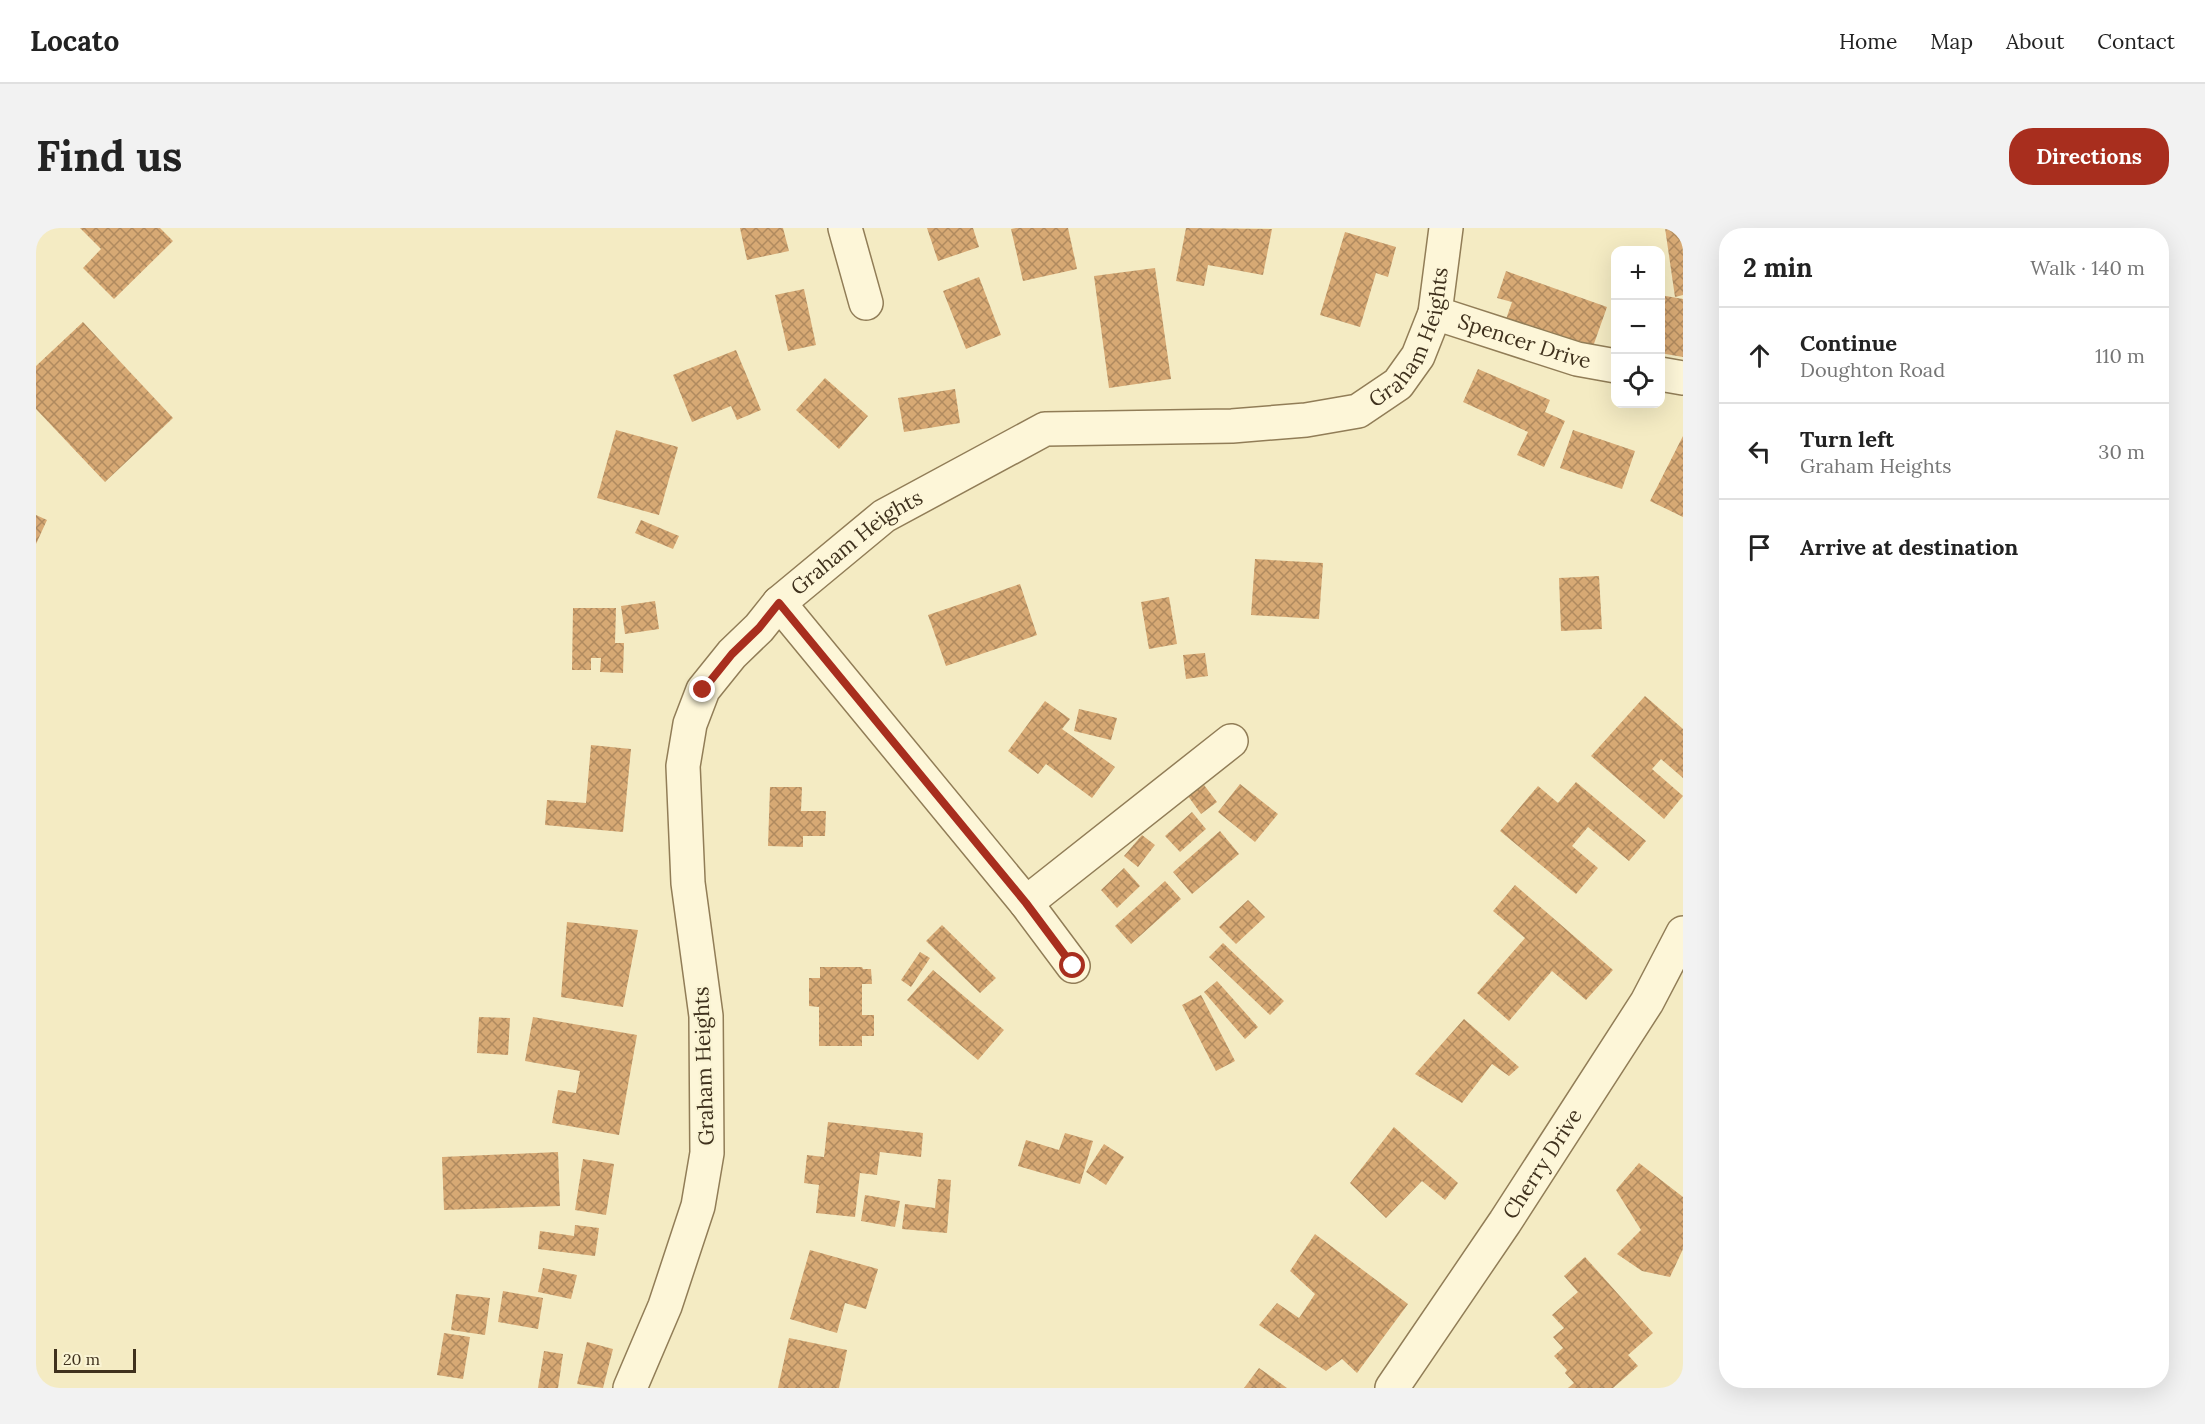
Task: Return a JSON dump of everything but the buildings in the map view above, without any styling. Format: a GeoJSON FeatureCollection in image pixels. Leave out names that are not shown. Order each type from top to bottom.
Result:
{"type":"FeatureCollection","features":[{"type":"Feature","properties":{"kind":"street"},"geometry":{"type":"LineString","coordinates":[[845,228],[866,303]]}},
{"type":"Feature","properties":{"kind":"street","name":"Graham Heights"},"geometry":{"type":"LineString","coordinates":[[630,1388],[665,1306],[698,1206],[707,1153],[706,1016],[688,883],[683,766],[690,724],[703,690],[732,654],[759,628],[779,603],[884,516],[1045,429],[1232,426],[1306,420],[1358,411],[1398,384],[1418,356],[1435,313],[1446,228]]}},
{"type":"Feature","properties":{"kind":"street","name":"Spencer Drive"},"geometry":{"type":"LineString","coordinates":[[1435,313],[1577,359],[1611,365]]}},
{"type":"Feature","properties":{"kind":"street"},"geometry":{"type":"LineString","coordinates":[[1665,375],[1683,378]]}},
{"type":"Feature","properties":{"kind":"street"},"geometry":{"type":"LineString","coordinates":[[779,603],[1026,903],[1073,966]]}},
{"type":"Feature","properties":{"kind":"street"},"geometry":{"type":"LineString","coordinates":[[1026,903],[1231,741]]}},
{"type":"Feature","properties":{"kind":"street","name":"Cherry Drive"},"geometry":{"type":"LineString","coordinates":[[1392,1388],[1505,1222],[1647,1002],[1683,933]]}},
{"type":"Feature","properties":{"kind":"route"},"geometry":{"type":"LineString","coordinates":[[703,690],[732,654],[759,628],[779,603],[1026,903],[1073,966]]}}]}
